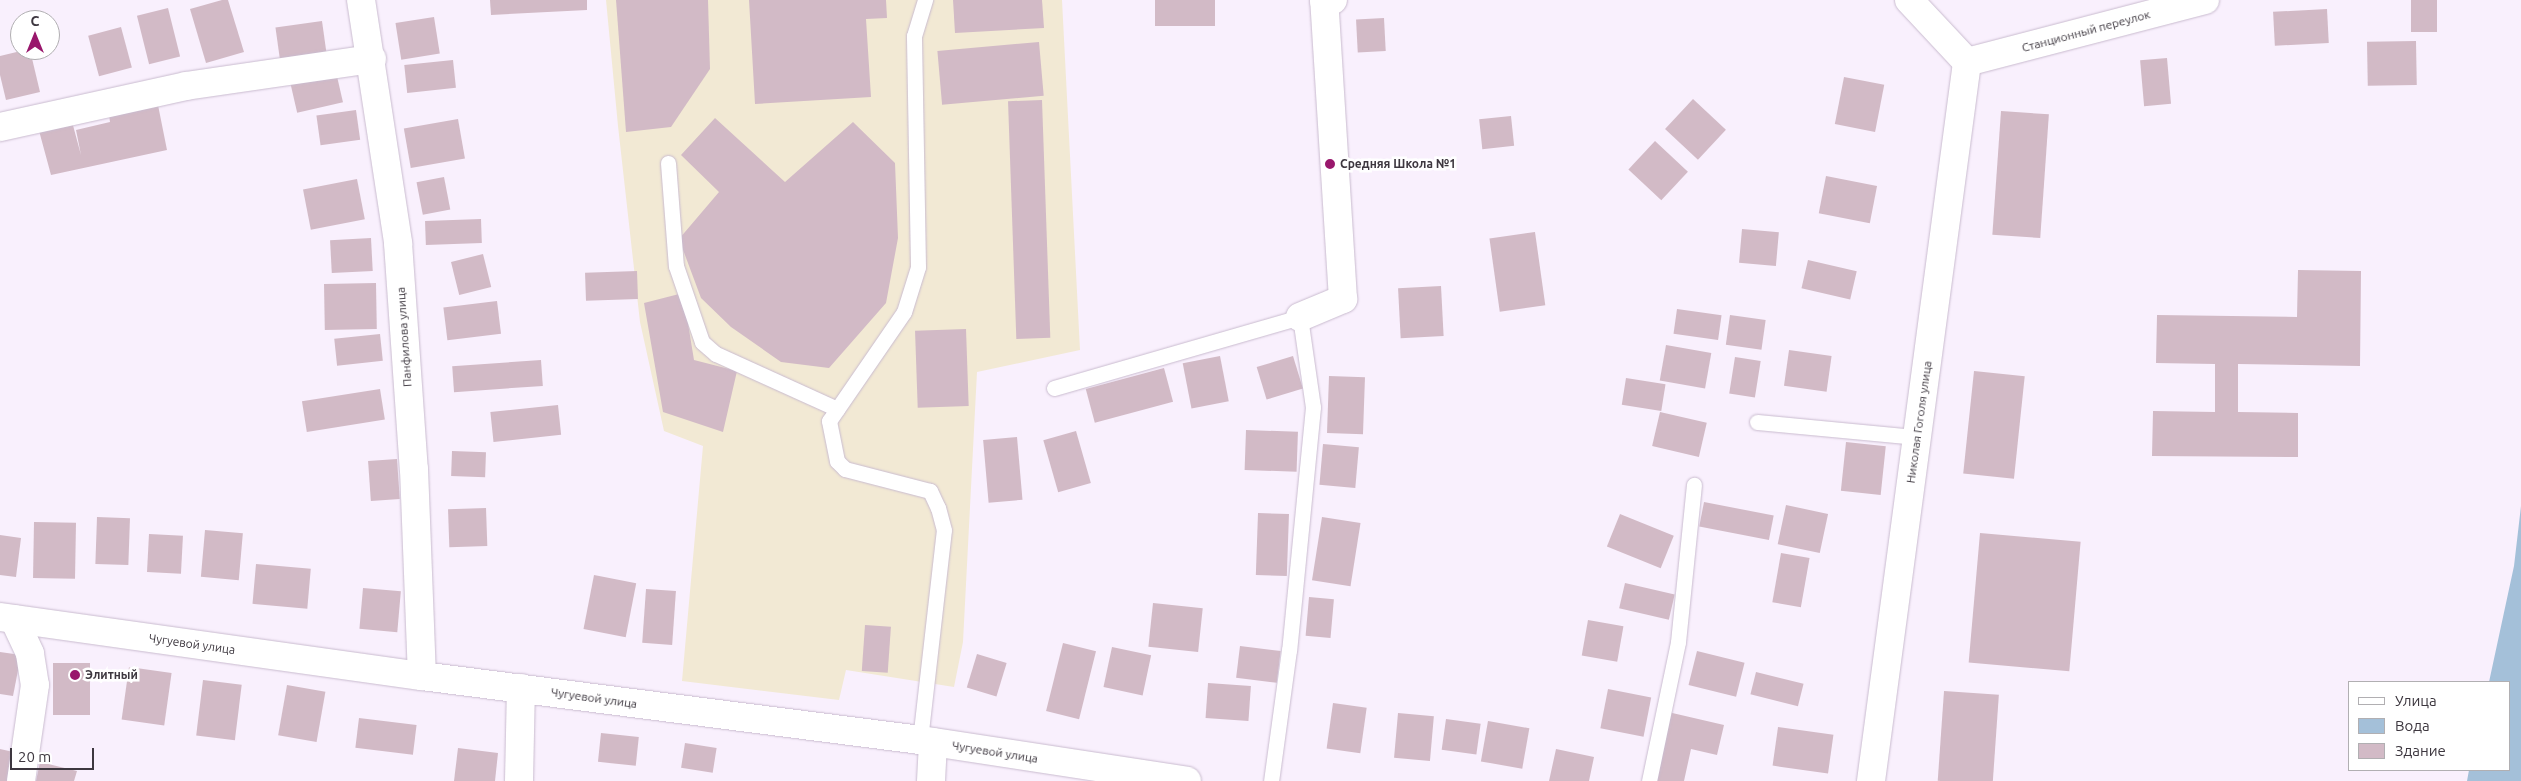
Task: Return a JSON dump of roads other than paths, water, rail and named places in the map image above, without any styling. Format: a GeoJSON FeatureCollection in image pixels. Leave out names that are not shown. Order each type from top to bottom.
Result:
{"type":"FeatureCollection","features":[{"type":"Feature","properties":{"kind":"street","name":"Панфилова улица"},"geometry":{"type":"LineString","coordinates":[[361,0],[372,59],[398,243],[414,469],[422,676]]}},
{"type":"Feature","properties":{"kind":"street"},"geometry":{"type":"LineString","coordinates":[[1300,317],[1343,299],[1327,0]]}},
{"type":"Feature","properties":{"kind":"street"},"geometry":{"type":"LineString","coordinates":[[1910,0],[1967,62]]}},
{"type":"Feature","properties":{"kind":"street","name":"Станционный переулок"},"geometry":{"type":"LineString","coordinates":[[1967,62],[2205,0]]}},
{"type":"Feature","properties":{"kind":"street"},"geometry":{"type":"LineString","coordinates":[[0,128],[186,86],[372,59]]}},
{"type":"Feature","properties":{"kind":"street","name":"Николая Гоголя улица"},"geometry":{"type":"LineString","coordinates":[[1871,781],[1967,62]]}},
{"type":"Feature","properties":{"kind":"street"},"geometry":{"type":"LineString","coordinates":[[7,618],[30,654],[35,685],[21,781]]}},
{"type":"Feature","properties":{"kind":"street","name":"Чугуевой улица"},"geometry":{"type":"LineString","coordinates":[[7,618],[422,676],[926,741],[1187,781]]}},
{"type":"Feature","properties":{"kind":"street"},"geometry":{"type":"LineString","coordinates":[[520,781],[521,688]]}},
{"type":"Feature","properties":{"kind":"street"},"geometry":{"type":"LineString","coordinates":[[926,741],[931,781]]}},
{"type":"Feature","properties":{"kind":"lane"},"geometry":{"type":"LineString","coordinates":[[925,0],[914,36],[918,267],[904,312],[829,421],[837,461],[845,469],[930,491],[938,508],[944,530],[926,741]]}},
{"type":"Feature","properties":{"kind":"lane"},"geometry":{"type":"LineString","coordinates":[[668,163],[676,266],[702,342],[716,354],[836,409]]}},
{"type":"Feature","properties":{"kind":"lane"},"geometry":{"type":"LineString","coordinates":[[1054,388],[1300,317],[1313,407],[1289,650],[1271,781]]}},
{"type":"Feature","properties":{"kind":"lane"},"geometry":{"type":"LineString","coordinates":[[1756,422],[1917,437]]}},
{"type":"Feature","properties":{"kind":"lane"},"geometry":{"type":"LineString","coordinates":[[1649,781],[1678,642],[1694,485]]}},
{"type":"Feature","properties":{"kind":"water"},"geometry":{"type":"Polygon","coordinates":[[[2521,506],[2521,781],[2467,781],[2469,771],[2511,771],[2511,681],[2489,681],[2514,566],[2521,506]]]}},
{"type":"Feature","properties":{"kind":"place","name":"Средняя Школа №1"},"geometry":{"type":"Point","coordinates":[1330,164]}},
{"type":"Feature","properties":{"kind":"place","name":"Элитный"},"geometry":{"type":"Point","coordinates":[75,675]}}]}
